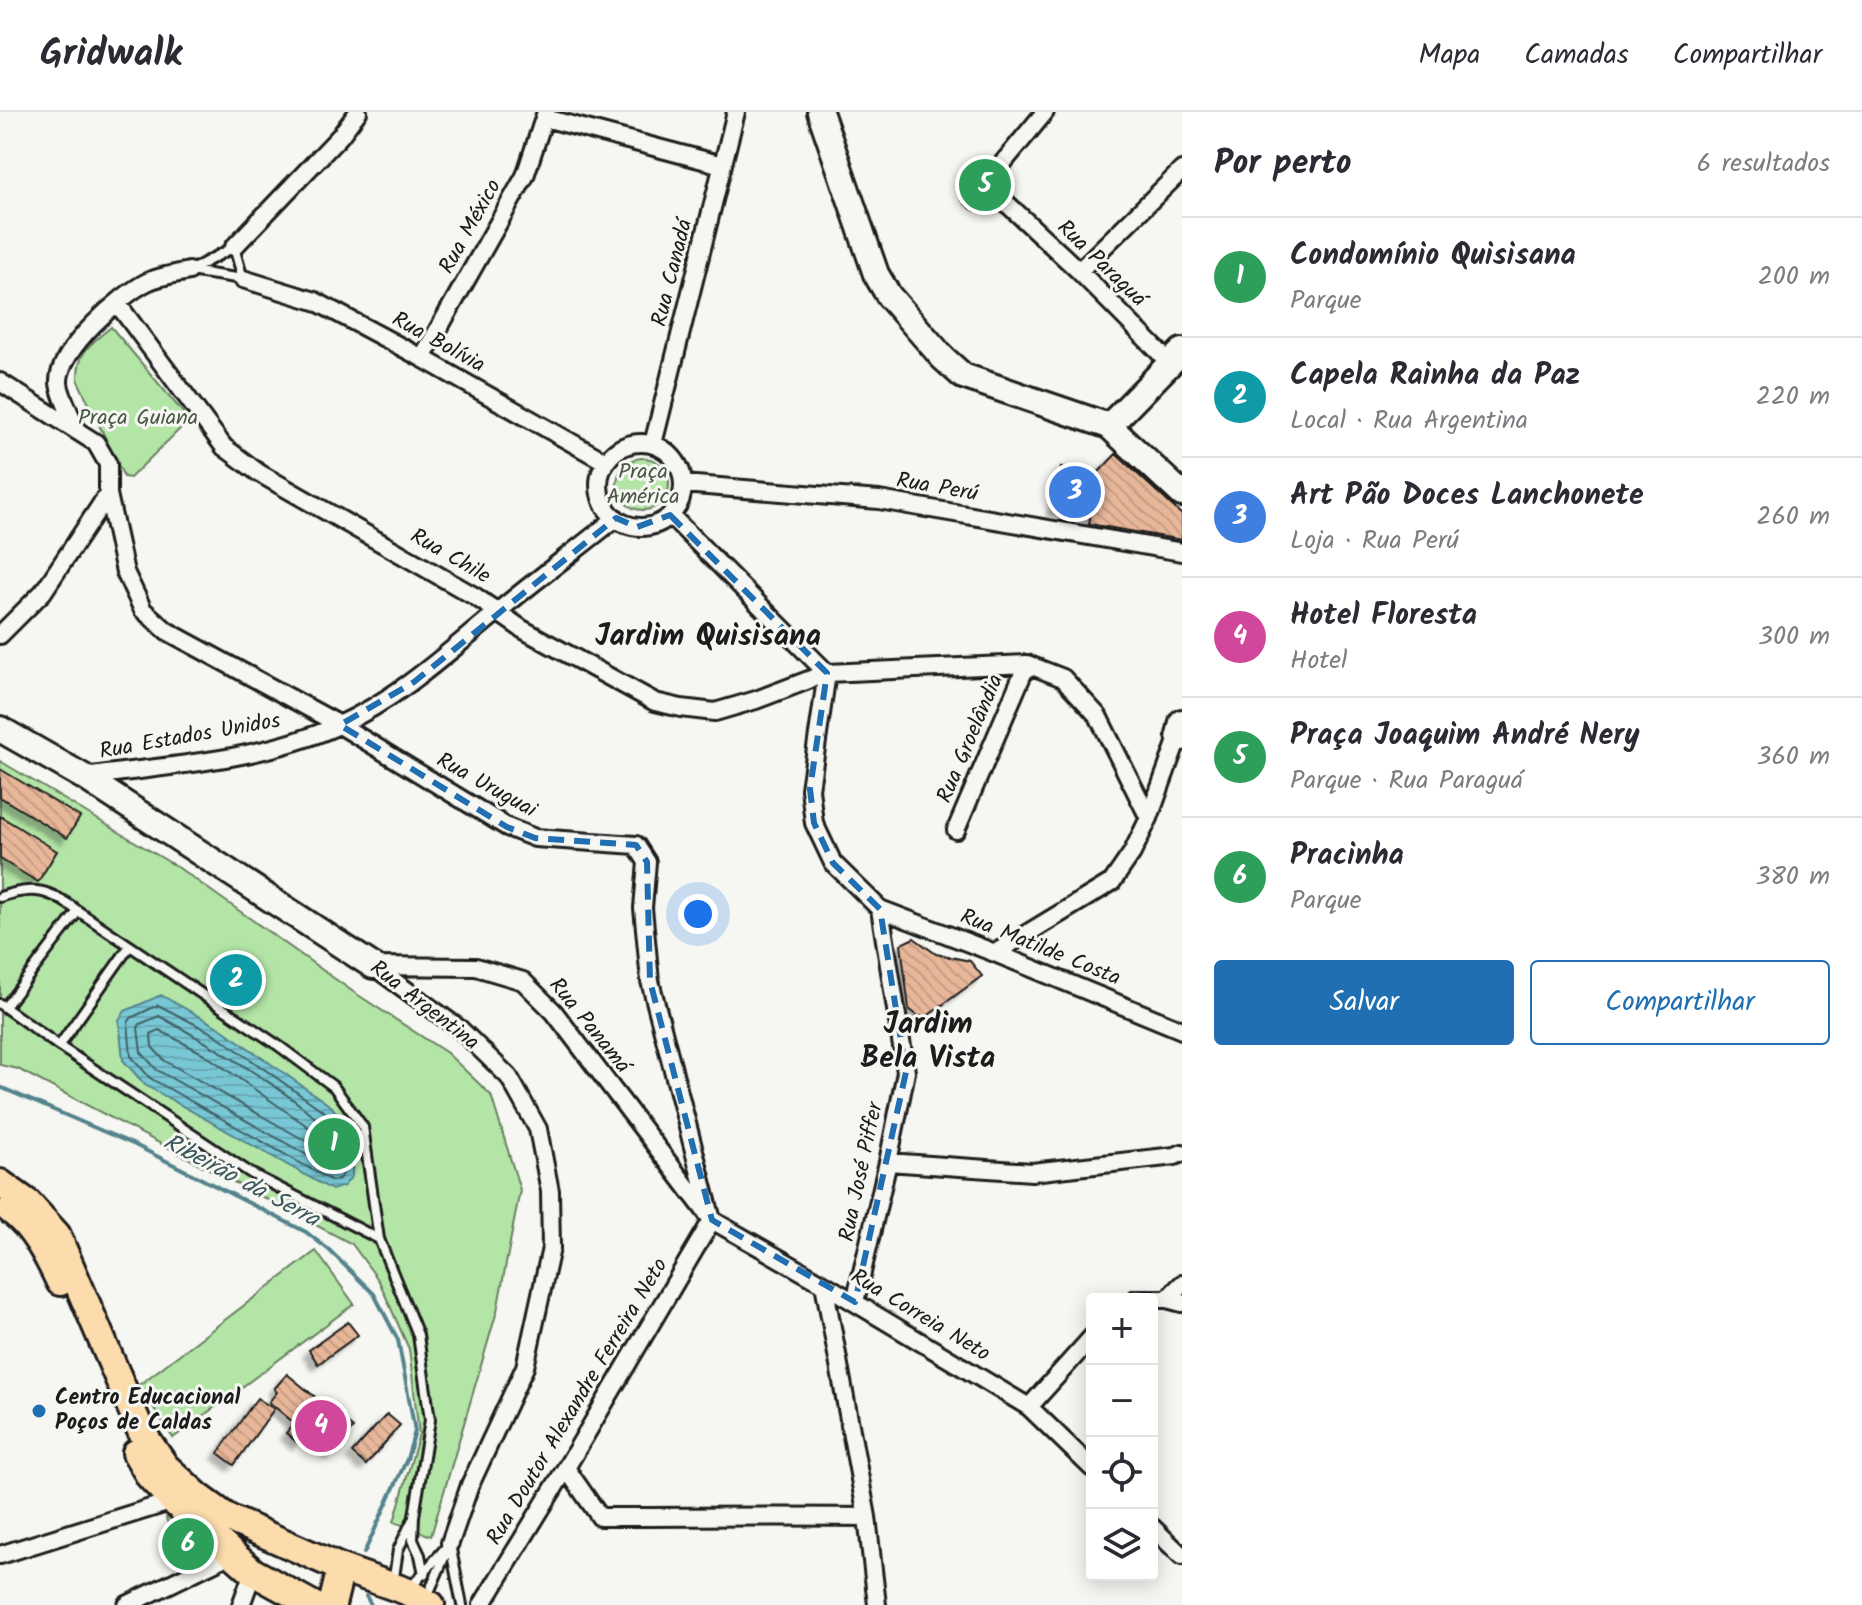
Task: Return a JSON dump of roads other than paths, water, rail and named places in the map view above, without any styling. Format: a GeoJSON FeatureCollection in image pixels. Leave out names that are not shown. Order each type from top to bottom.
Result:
{"type":"FeatureCollection","features":[{"type":"Feature","properties":{"kind":"main road"},"geometry":{"type":"LineString","coordinates":[[0,1183],[28,1203],[57,1235],[136,1420],[165,1466],[228,1518],[341,1568],[417,1594]]}},
{"type":"Feature","properties":{"kind":"main road"},"geometry":{"type":"LineString","coordinates":[[0,1204],[15,1213],[48,1256],[136,1454],[150,1477],[253,1572],[313,1605]]}},
{"type":"Feature","properties":{"kind":"main road"},"geometry":{"type":"LineString","coordinates":[[233,1553],[271,1535]]}},
{"type":"Feature","properties":{"kind":"main road"},"geometry":{"type":"LineString","coordinates":[[332,1605],[341,1568]]}},
{"type":"Feature","properties":{"kind":"street"},"geometry":{"type":"LineString","coordinates":[[234,247],[340,136],[358,112]]}},
{"type":"Feature","properties":{"kind":"street","name":"Rua Canadá"},"geometry":{"type":"LineString","coordinates":[[653,444],[736,112]]}},
{"type":"Feature","properties":{"kind":"street"},"geometry":{"type":"LineString","coordinates":[[997,170],[1045,112]]}},
{"type":"Feature","properties":{"kind":"street"},"geometry":{"type":"LineString","coordinates":[[823,113],[876,274],[889,296],[943,358],[963,376],[1109,426],[1182,494]]}},
{"type":"Feature","properties":{"kind":"street"},"geometry":{"type":"LineString","coordinates":[[546,115],[722,165]]}},
{"type":"Feature","properties":{"kind":"street","name":"Rua México"},"geometry":{"type":"LineString","coordinates":[[422,358],[525,176],[546,115]]}},
{"type":"Feature","properties":{"kind":"street"},"geometry":{"type":"LineString","coordinates":[[1079,271],[1182,170]]}},
{"type":"Feature","properties":{"kind":"street","name":"Rua Paraguá"},"geometry":{"type":"LineString","coordinates":[[1001,198],[1176,357]]}},
{"type":"Feature","properties":{"kind":"street"},"geometry":{"type":"LineString","coordinates":[[76,428],[59,382],[66,359],[83,335],[117,303],[148,281],[189,271]]}},
{"type":"Feature","properties":{"kind":"street","name":"Rua Bolívia"},"geometry":{"type":"LineString","coordinates":[[243,279],[315,301],[606,462]]}},
{"type":"Feature","properties":{"kind":"street","name":"Rua Chile"},"geometry":{"type":"LineString","coordinates":[[117,303],[224,447],[259,473],[522,629],[655,702],[715,712],[827,673],[1027,664]]}},
{"type":"Feature","properties":{"kind":"street"},"geometry":{"type":"LineString","coordinates":[[1109,426],[1176,357]]}},
{"type":"Feature","properties":{"kind":"street"},"geometry":{"type":"LineString","coordinates":[[0,382],[76,428]]}},
{"type":"Feature","properties":{"kind":"street","name":"Rua Uruguai"},"geometry":{"type":"LineString","coordinates":[[76,428],[96,443],[108,464],[108,494],[125,572],[143,610],[167,631],[340,725],[507,827],[535,838],[636,845],[647,862],[643,908],[650,981],[712,1220]]}},
{"type":"Feature","properties":{"kind":"street"},"geometry":{"type":"LineString","coordinates":[[653,444],[675,459],[683,484],[677,506],[670,515],[649,526],[637,527],[616,518],[607,509],[599,486],[606,462],[615,452],[627,445],[653,444]]}},
{"type":"Feature","properties":{"kind":"street","name":"Rua Perú"},"geometry":{"type":"LineString","coordinates":[[683,484],[879,500],[1182,552]]}},
{"type":"Feature","properties":{"kind":"street"},"geometry":{"type":"LineString","coordinates":[[0,635],[43,592],[108,494]]}},
{"type":"Feature","properties":{"kind":"street"},"geometry":{"type":"LineString","coordinates":[[670,515],[827,673],[810,789],[814,823],[833,863],[880,909]]}},
{"type":"Feature","properties":{"kind":"street","name":"Rua Estados Unidos"},"geometry":{"type":"LineString","coordinates":[[84,777],[183,765],[281,746],[340,725],[414,682],[616,518]]}},
{"type":"Feature","properties":{"kind":"street"},"geometry":{"type":"LineString","coordinates":[[1027,664],[1063,678],[1098,716],[1149,818]]}},
{"type":"Feature","properties":{"kind":"street","name":"Rua Groelândia"},"geometry":{"type":"LineString","coordinates":[[956,830],[1027,664]]}},
{"type":"Feature","properties":{"kind":"street","name":"Rua Argentina"},"geometry":{"type":"LineString","coordinates":[[0,729],[84,777],[373,966],[461,1030],[509,1077],[538,1129],[550,1191],[551,1248],[525,1367],[470,1485],[450,1543]]}},
{"type":"Feature","properties":{"kind":"street"},"geometry":{"type":"LineString","coordinates":[[995,953],[1112,882],[1132,853],[1149,818],[1181,732]]}},
{"type":"Feature","properties":{"kind":"street","name":"Rua Matilde Costa"},"geometry":{"type":"LineString","coordinates":[[880,909],[1182,1030]]}},
{"type":"Feature","properties":{"kind":"street","name":"Rua José Piffer"},"geometry":{"type":"LineString","coordinates":[[855,1302],[906,1072],[880,909]]}},
{"type":"Feature","properties":{"kind":"street","name":"Rua Panamá"},"geometry":{"type":"LineString","coordinates":[[373,966],[476,967],[523,981],[554,1012],[712,1220]]}},
{"type":"Feature","properties":{"kind":"street"},"geometry":{"type":"LineString","coordinates":[[888,1162],[1032,1172],[1182,1153]]}},
{"type":"Feature","properties":{"kind":"street","name":"Rua Correia Neto"},"geometry":{"type":"LineString","coordinates":[[712,1220],[1029,1407],[1086,1462]]}},
{"type":"Feature","properties":{"kind":"street","name":"Rua Doutor Alexandre Ferreira Neto"},"geometry":{"type":"LineString","coordinates":[[482,1605],[712,1220]]}},
{"type":"Feature","properties":{"kind":"street"},"geometry":{"type":"LineString","coordinates":[[824,1284],[867,1517],[877,1605]]}},
{"type":"Feature","properties":{"kind":"street"},"geometry":{"type":"LineString","coordinates":[[1174,1301],[1182,1284]]}},
{"type":"Feature","properties":{"kind":"street"},"geometry":{"type":"LineString","coordinates":[[1029,1407],[1086,1344]]}},
{"type":"Feature","properties":{"kind":"street"},"geometry":{"type":"LineString","coordinates":[[566,1468],[600,1517],[867,1517]]}},
{"type":"Feature","properties":{"kind":"street"},"geometry":{"type":"LineString","coordinates":[[0,1555],[173,1501]]}},
{"type":"Feature","properties":{"kind":"street"},"geometry":{"type":"LineString","coordinates":[[1158,1533],[1182,1556]]}},
{"type":"Feature","properties":{"kind":"street"},"geometry":{"type":"LineString","coordinates":[[127,1605],[233,1553]]}},
{"type":"Feature","properties":{"kind":"street"},"geometry":{"type":"LineString","coordinates":[[241,1605],[253,1572]]}},
{"type":"Feature","properties":{"kind":"lane"},"geometry":{"type":"LineString","coordinates":[[977,167],[997,170],[1003,181],[1001,198],[990,206],[976,206],[963,190],[966,176],[977,167]]}},
{"type":"Feature","properties":{"kind":"lane"},"geometry":{"type":"LineString","coordinates":[[234,247],[243,279],[189,271],[234,247]]}},
{"type":"Feature","properties":{"kind":"lane"},"geometry":{"type":"LineString","coordinates":[[0,897],[20,889],[43,891],[60,898],[334,1087],[363,1127],[379,1239],[418,1335],[430,1420],[414,1516],[413,1540],[420,1555],[417,1594]]}},
{"type":"Feature","properties":{"kind":"lane"},"geometry":{"type":"LineString","coordinates":[[78,911],[2,1006],[252,1174],[379,1239]]}},
{"type":"Feature","properties":{"kind":"lane"},"geometry":{"type":"LineString","coordinates":[[59,1046],[129,947]]}},
{"type":"Feature","properties":{"kind":"lane"},"geometry":{"type":"LineString","coordinates":[[414,1516],[398,1550],[417,1594]]}},
{"type":"Feature","properties":{"kind":"lane","name":"Rua Argentina"},"geometry":{"type":"LineString","coordinates":[[417,1594],[450,1543]]}},
{"type":"Feature","properties":{"kind":"lane","name":"Rua Argentina"},"geometry":{"type":"LineString","coordinates":[[417,1594],[450,1543]]}},
{"type":"Feature","properties":{"kind":"lane","name":"Rua Argentina"},"geometry":{"type":"LineString","coordinates":[[450,1543],[462,1605]]}},
{"type":"Feature","properties":{"kind":"water"},"geometry":{"type":"Polygon","coordinates":[[[161,995],[220,1028],[332,1107],[353,1137],[352,1176],[344,1186],[332,1190],[145,1085],[123,1060],[119,1020],[125,1011],[161,995]]]}},
{"type":"Feature","properties":{"kind":"waterway","name":"Ribeirão da Serra"},"geometry":{"type":"LineString","coordinates":[[0,1087],[135,1145],[306,1232],[374,1294],[398,1340],[415,1431],[407,1459],[364,1553]]}},
{"type":"Feature","properties":{"kind":"waterway","name":"Ribeirão da Serra"},"geometry":{"type":"LineString","coordinates":[[366,1596],[371,1605]]}},
{"type":"Feature","properties":{"kind":"place","name":"Praça Joaquim André Nery"},"geometry":{"type":"Point","coordinates":[985,185]}},
{"type":"Feature","properties":{"kind":"place","name":"Art Pão Doces Lanchonete"},"geometry":{"type":"Point","coordinates":[1075,492]}},
{"type":"Feature","properties":{"kind":"place","name":"Capela Rainha da Paz"},"geometry":{"type":"Point","coordinates":[236,980]}},
{"type":"Feature","properties":{"kind":"place","name":"Condomínio Quisisana"},"geometry":{"type":"Point","coordinates":[334,1144]}},
{"type":"Feature","properties":{"kind":"place","name":"Centro Educacional Poços de Caldas"},"geometry":{"type":"Point","coordinates":[39,1411]}},
{"type":"Feature","properties":{"kind":"place","name":"Hotel Floresta"},"geometry":{"type":"Point","coordinates":[321,1426]}},
{"type":"Feature","properties":{"kind":"place","name":"Pracinha"},"geometry":{"type":"Point","coordinates":[188,1544]}},
{"type":"Feature","properties":{"kind":"district","name":"Jardim Quisisana"},"geometry":{"type":"Point","coordinates":[708,637]}},
{"type":"Feature","properties":{"kind":"district","name":"Jardim Bela Vista"},"geometry":{"type":"Point","coordinates":[928,1042]}},
{"type":"Feature","properties":{"kind":"park label","name":"Praça Guiana"},"geometry":{"type":"Point","coordinates":[138,418]}},
{"type":"Feature","properties":{"kind":"park label","name":"Praça América"},"geometry":{"type":"Point","coordinates":[643,484]}}]}
